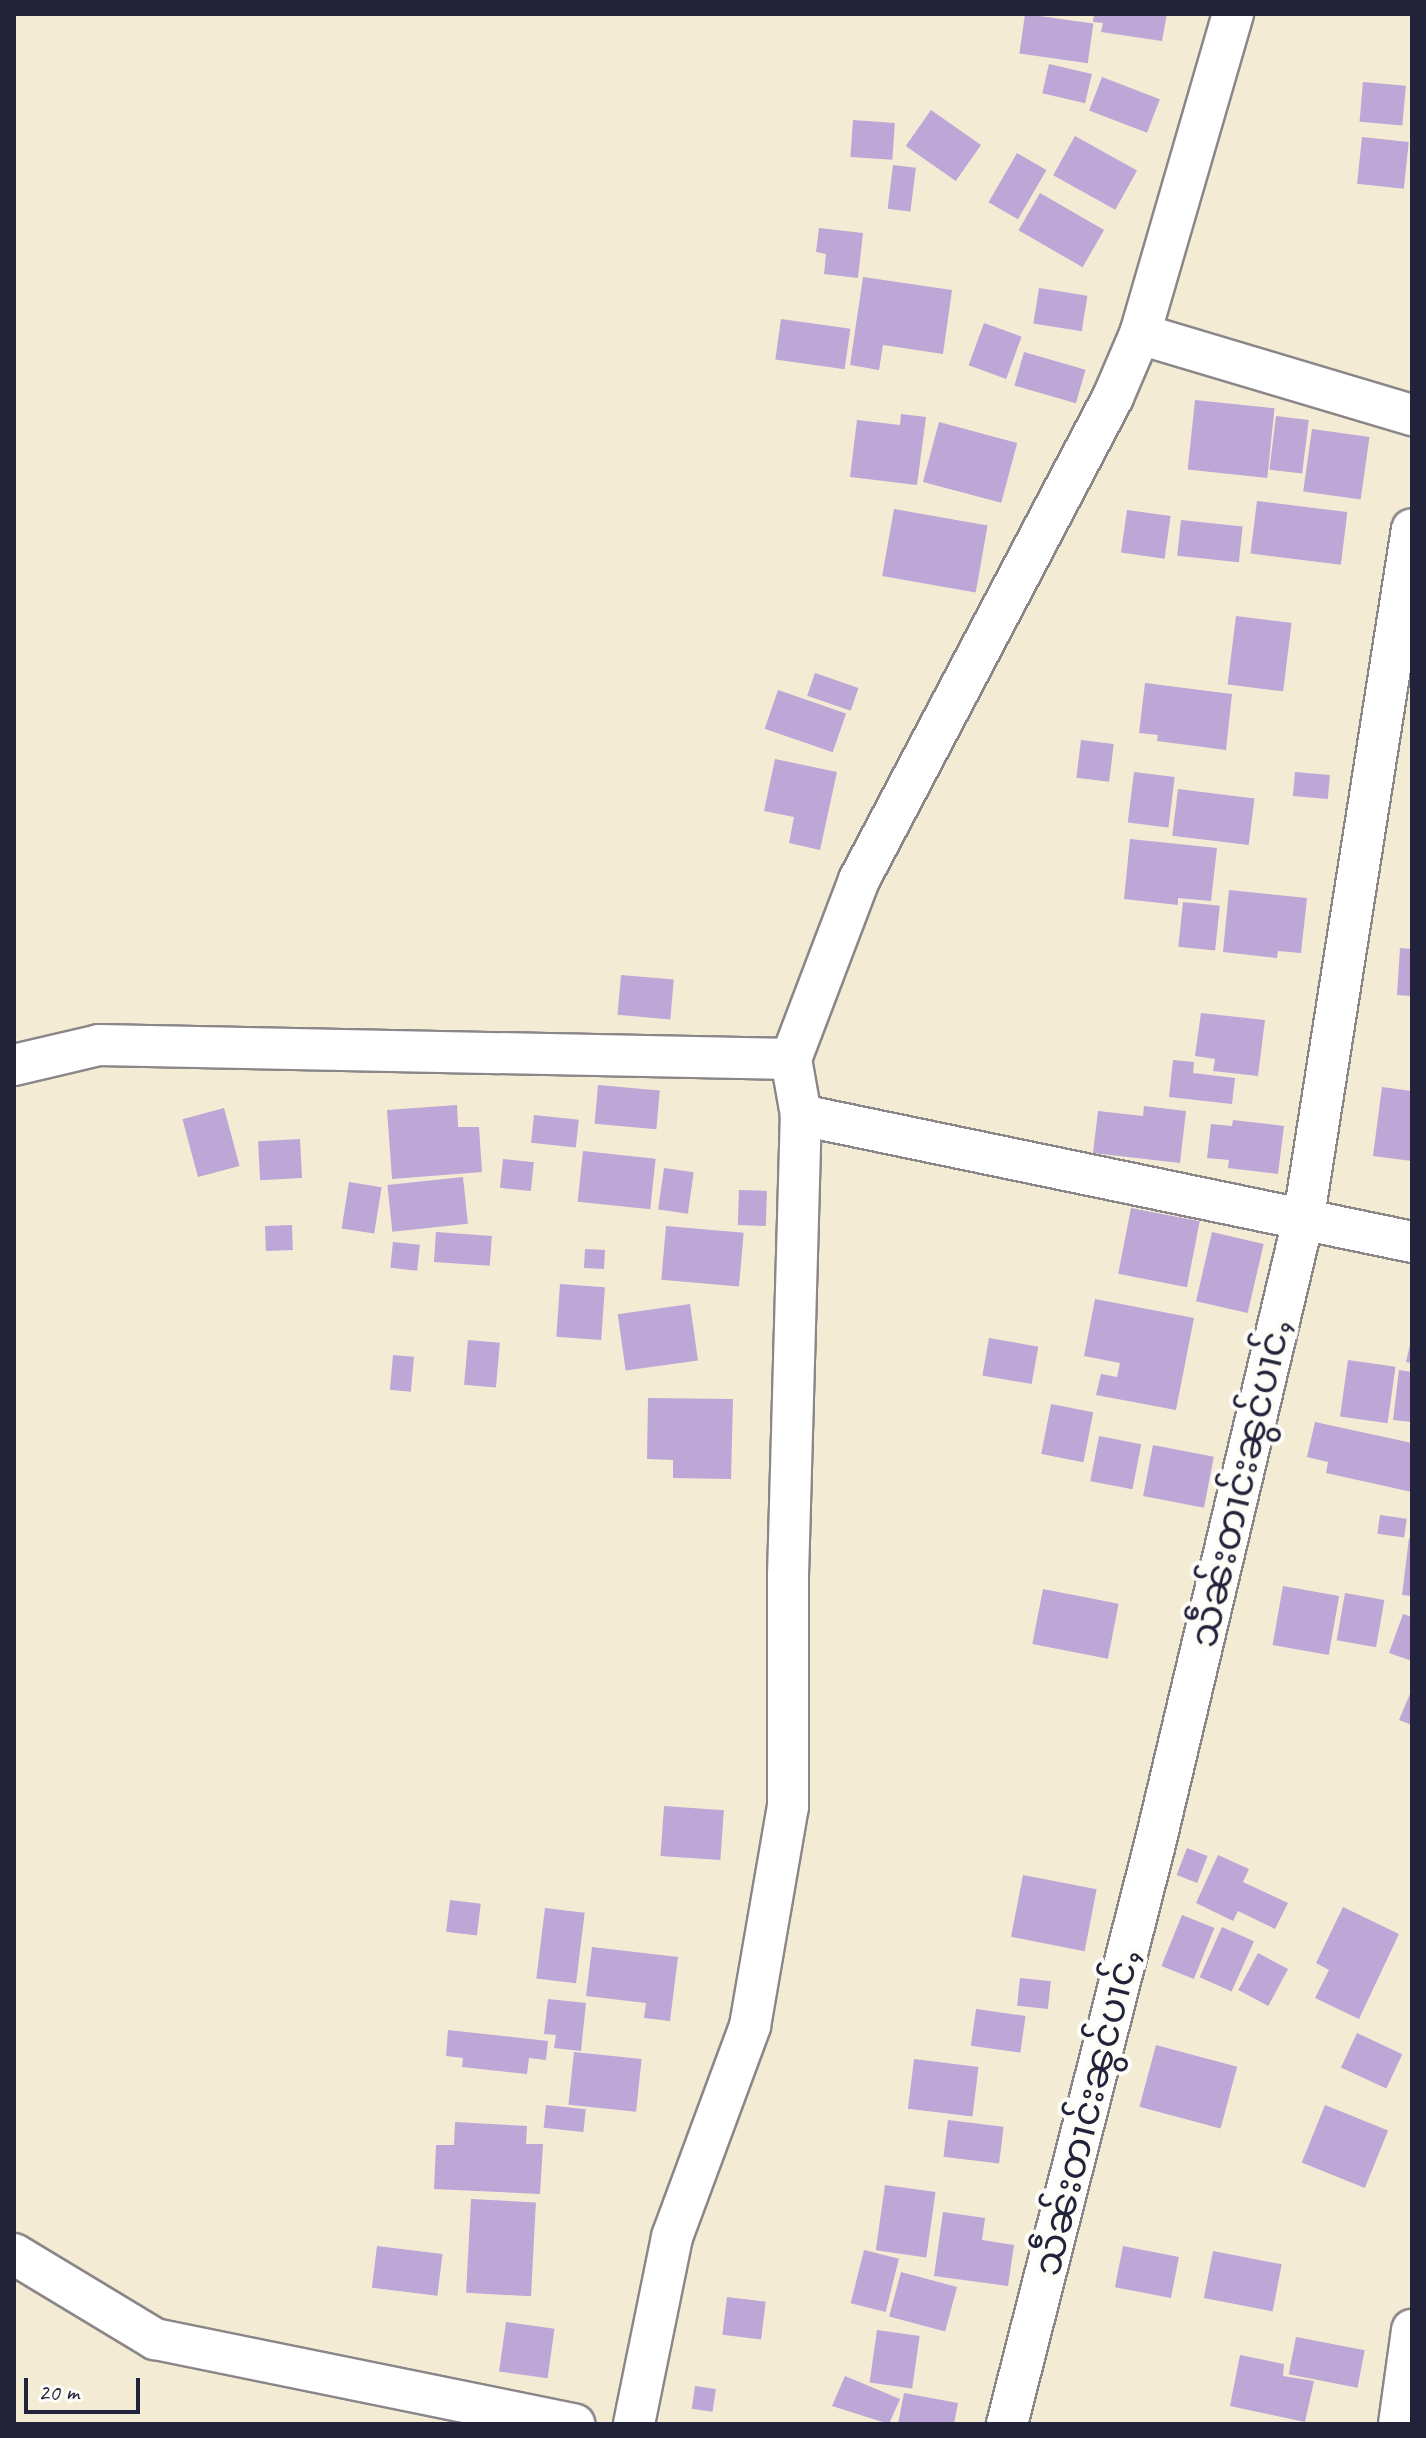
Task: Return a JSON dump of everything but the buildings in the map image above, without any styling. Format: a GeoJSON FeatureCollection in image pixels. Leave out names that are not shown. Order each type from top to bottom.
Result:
{"type":"FeatureCollection","features":[{"type":"Feature","properties":{"kind":"street"},"geometry":{"type":"LineString","coordinates":[[634,2424],[672,2237],[750,2026],[788,1807],[788,1576],[801,1115],[791,1059],[859,880],[1113,397],[1140,334],[1233,14]]}},
{"type":"Feature","properties":{"kind":"street"},"geometry":{"type":"LineString","coordinates":[[1140,334],[1412,415]]}},
{"type":"Feature","properties":{"kind":"street","name":"သဵၼ်းတၢင်းၼွင်ပၢင်ႇ"},"geometry":{"type":"LineString","coordinates":[[1007,2424],[1155,1844],[1304,1216],[1412,529]]}},
{"type":"Feature","properties":{"kind":"street"},"geometry":{"type":"LineString","coordinates":[[14,1065],[99,1045],[791,1059]]}},
{"type":"Feature","properties":{"kind":"street"},"geometry":{"type":"LineString","coordinates":[[801,1115],[1304,1216],[1412,1242]]}},
{"type":"Feature","properties":{"kind":"street"},"geometry":{"type":"LineString","coordinates":[[14,2254],[155,2339],[574,2424]]}},
{"type":"Feature","properties":{"kind":"street"},"geometry":{"type":"LineString","coordinates":[[1399,2424],[1412,2330]]}}]}
